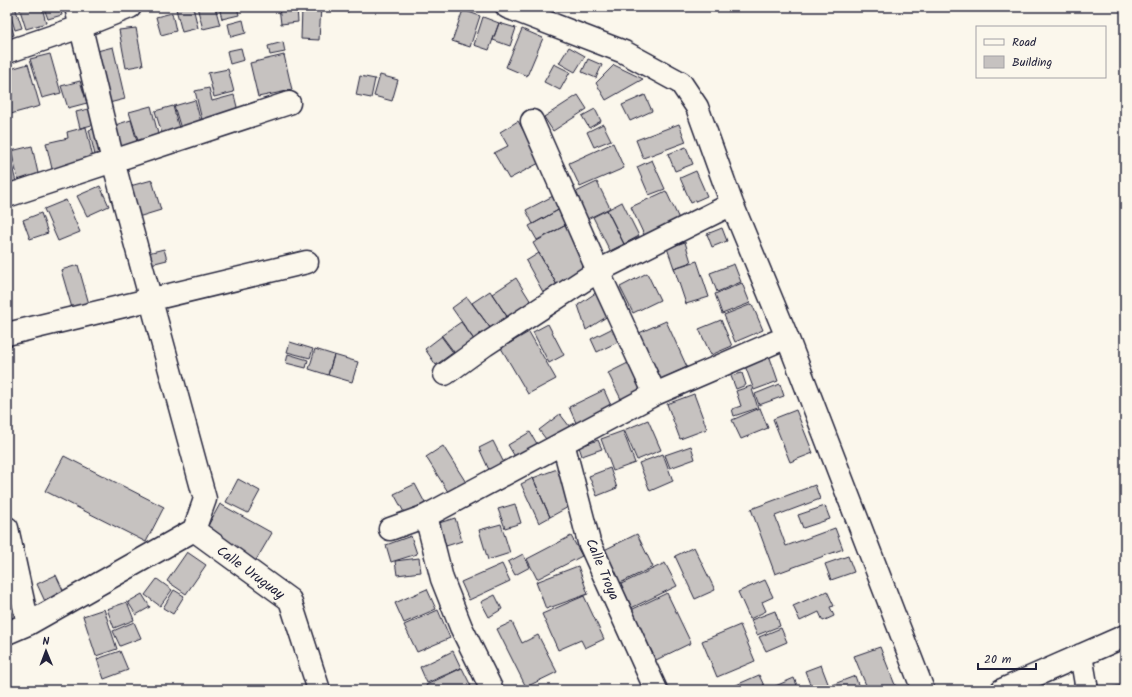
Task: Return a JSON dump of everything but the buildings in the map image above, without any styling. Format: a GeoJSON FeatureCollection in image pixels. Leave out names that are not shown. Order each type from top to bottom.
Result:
{"type":"FeatureCollection","features":[{"type":"Feature","properties":{"kind":"street"},"geometry":{"type":"LineString","coordinates":[[7,52],[78,17],[130,7]]}},
{"type":"Feature","properties":{"kind":"street"},"geometry":{"type":"LineString","coordinates":[[507,7],[624,52],[681,84],[697,107],[732,204],[787,337],[923,690]]}},
{"type":"Feature","properties":{"kind":"street"},"geometry":{"type":"LineString","coordinates":[[7,633],[28,624],[194,530],[205,499],[113,162],[78,17]]}},
{"type":"Feature","properties":{"kind":"street"},"geometry":{"type":"LineString","coordinates":[[7,196],[289,103]]}},
{"type":"Feature","properties":{"kind":"street"},"geometry":{"type":"LineString","coordinates":[[532,121],[598,271],[655,394]]}},
{"type":"Feature","properties":{"kind":"street"},"geometry":{"type":"LineString","coordinates":[[445,374],[485,345],[598,271],[732,204]]}},
{"type":"Feature","properties":{"kind":"street"},"geometry":{"type":"LineString","coordinates":[[7,334],[307,262]]}},
{"type":"Feature","properties":{"kind":"street"},"geometry":{"type":"LineString","coordinates":[[390,529],[426,516],[655,394],[787,337]]}},
{"type":"Feature","properties":{"kind":"street","name":"Calle Troya"},"geometry":{"type":"LineString","coordinates":[[563,443],[589,542],[656,690]]}},
{"type":"Feature","properties":{"kind":"street"},"geometry":{"type":"LineString","coordinates":[[426,516],[442,579],[461,628],[492,690]]}},
{"type":"Feature","properties":{"kind":"street"},"geometry":{"type":"LineString","coordinates":[[7,528],[28,624]]}},
{"type":"Feature","properties":{"kind":"street","name":"Calle Uruguay"},"geometry":{"type":"LineString","coordinates":[[194,530],[290,600],[319,690]]}},
{"type":"Feature","properties":{"kind":"street"},"geometry":{"type":"LineString","coordinates":[[1002,690],[1125,636]]}},
{"type":"Feature","properties":{"kind":"street"},"geometry":{"type":"LineString","coordinates":[[1081,655],[1087,690]]}}]}
